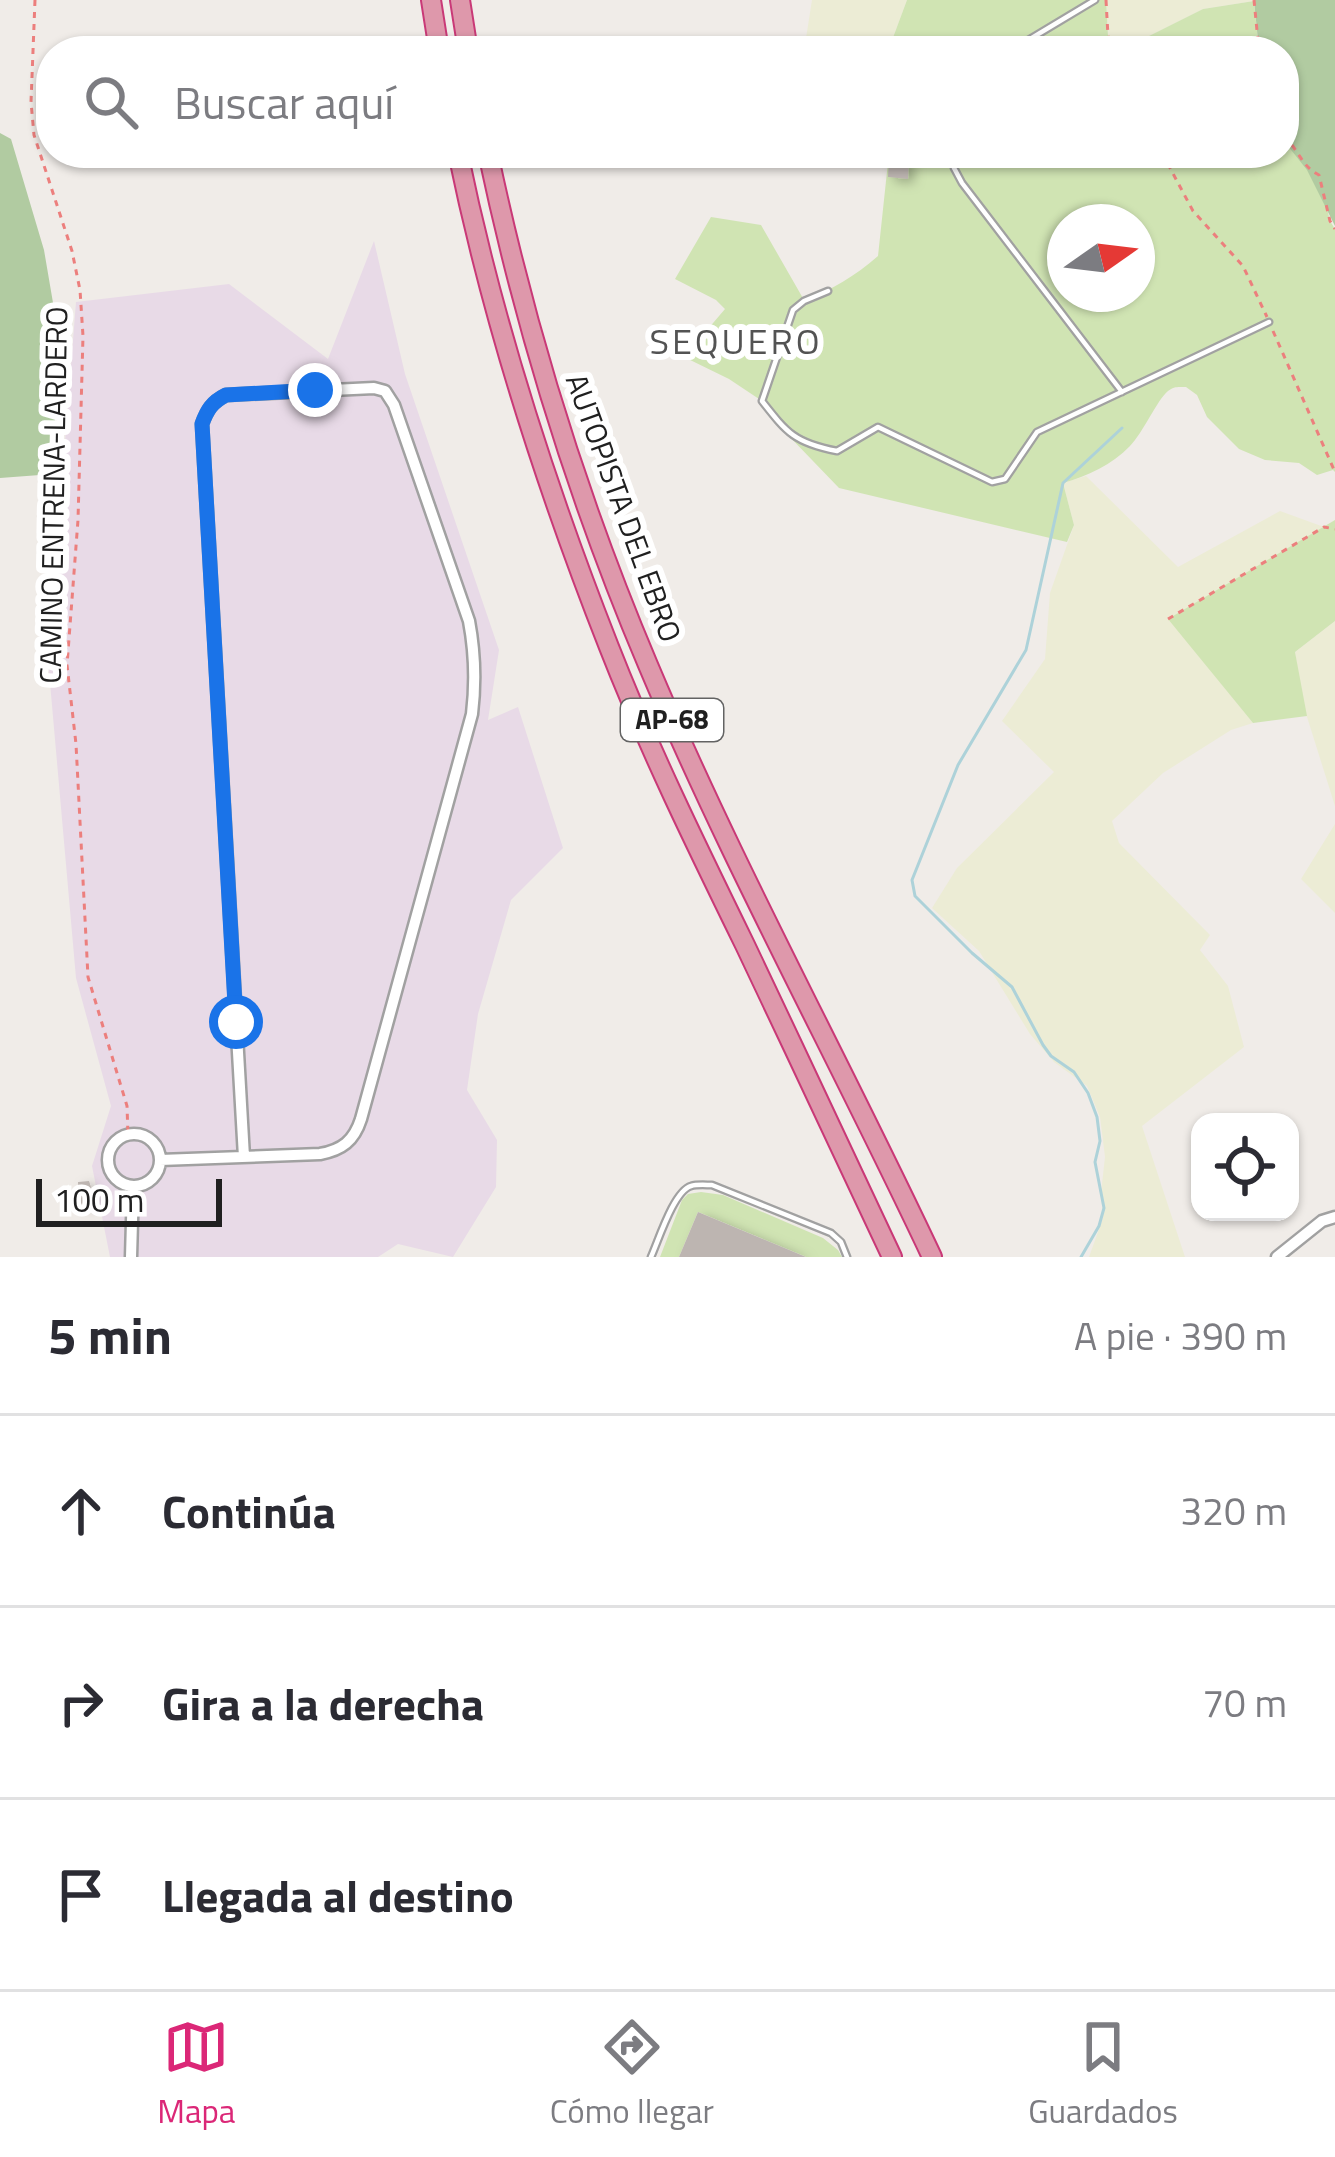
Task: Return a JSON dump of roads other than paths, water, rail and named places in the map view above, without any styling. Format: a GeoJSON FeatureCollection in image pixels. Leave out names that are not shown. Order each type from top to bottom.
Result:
{"type":"FeatureCollection","features":[{"type":"Feature","properties":{"kind":"highway"},"geometry":{"type":"LineString","coordinates":[[430,0],[436,36]]}},
{"type":"Feature","properties":{"kind":"highway"},"geometry":{"type":"LineString","coordinates":[[460,0],[466,36]]}},
{"type":"Feature","properties":{"kind":"highway","name":"AUTOPISTA DEL EBRO"},"geometry":{"type":"LineString","coordinates":[[461,168],[516,384],[610,650],[695,843],[892,1257]]}},
{"type":"Feature","properties":{"kind":"highway","name":"AUTOPISTA DEL EBRO"},"geometry":{"type":"LineString","coordinates":[[491,168],[537,350],[623,605],[724,832],[932,1257]]}},
{"type":"Feature","properties":{"kind":"street"},"geometry":{"type":"LineString","coordinates":[[160,1160],[244,1157],[335,1151],[357,1130],[472,713],[475,654],[469,621],[394,406],[385,391],[374,388],[226,395],[207,410],[202,424],[244,1157]]}},
{"type":"Feature","properties":{"kind":"street"},"geometry":{"type":"LineString","coordinates":[[138,1134],[154,1143],[160,1160],[149,1182],[133,1186],[116,1179],[108,1162],[113,1145],[138,1134]]}},
{"type":"Feature","properties":{"kind":"street"},"geometry":{"type":"LineString","coordinates":[[131,1257],[133,1186]]}},
{"type":"Feature","properties":{"kind":"street"},"geometry":{"type":"LineString","coordinates":[[1277,1257],[1322,1221],[1335,1217]]}},
{"type":"Feature","properties":{"kind":"lane"},"geometry":{"type":"LineString","coordinates":[[1035,36],[1095,0]]}},
{"type":"Feature","properties":{"kind":"lane"},"geometry":{"type":"LineString","coordinates":[[954,168],[1122,392]]}},
{"type":"Feature","properties":{"kind":"lane"},"geometry":{"type":"LineString","coordinates":[[827,291],[793,310],[762,401],[786,433],[837,451],[878,427],[992,482],[1005,478],[1037,431],[1269,322]]}},
{"type":"Feature","properties":{"kind":"lane"},"geometry":{"type":"LineString","coordinates":[[651,1257],[678,1195],[698,1184],[831,1233],[847,1257]]}},
{"type":"Feature","properties":{"kind":"waterway"},"geometry":{"type":"LineString","coordinates":[[1081,1257],[1104,1208],[1095,1162],[1100,1141],[1097,1117],[1088,1093],[1074,1072],[1043,1045],[1012,987],[915,896],[912,880],[958,765],[1026,650],[1063,483],[1122,428]]}},
{"type":"Feature","properties":{"kind":"district","name":"SEQUERO"},"geometry":{"type":"Point","coordinates":[736,341]}}]}
